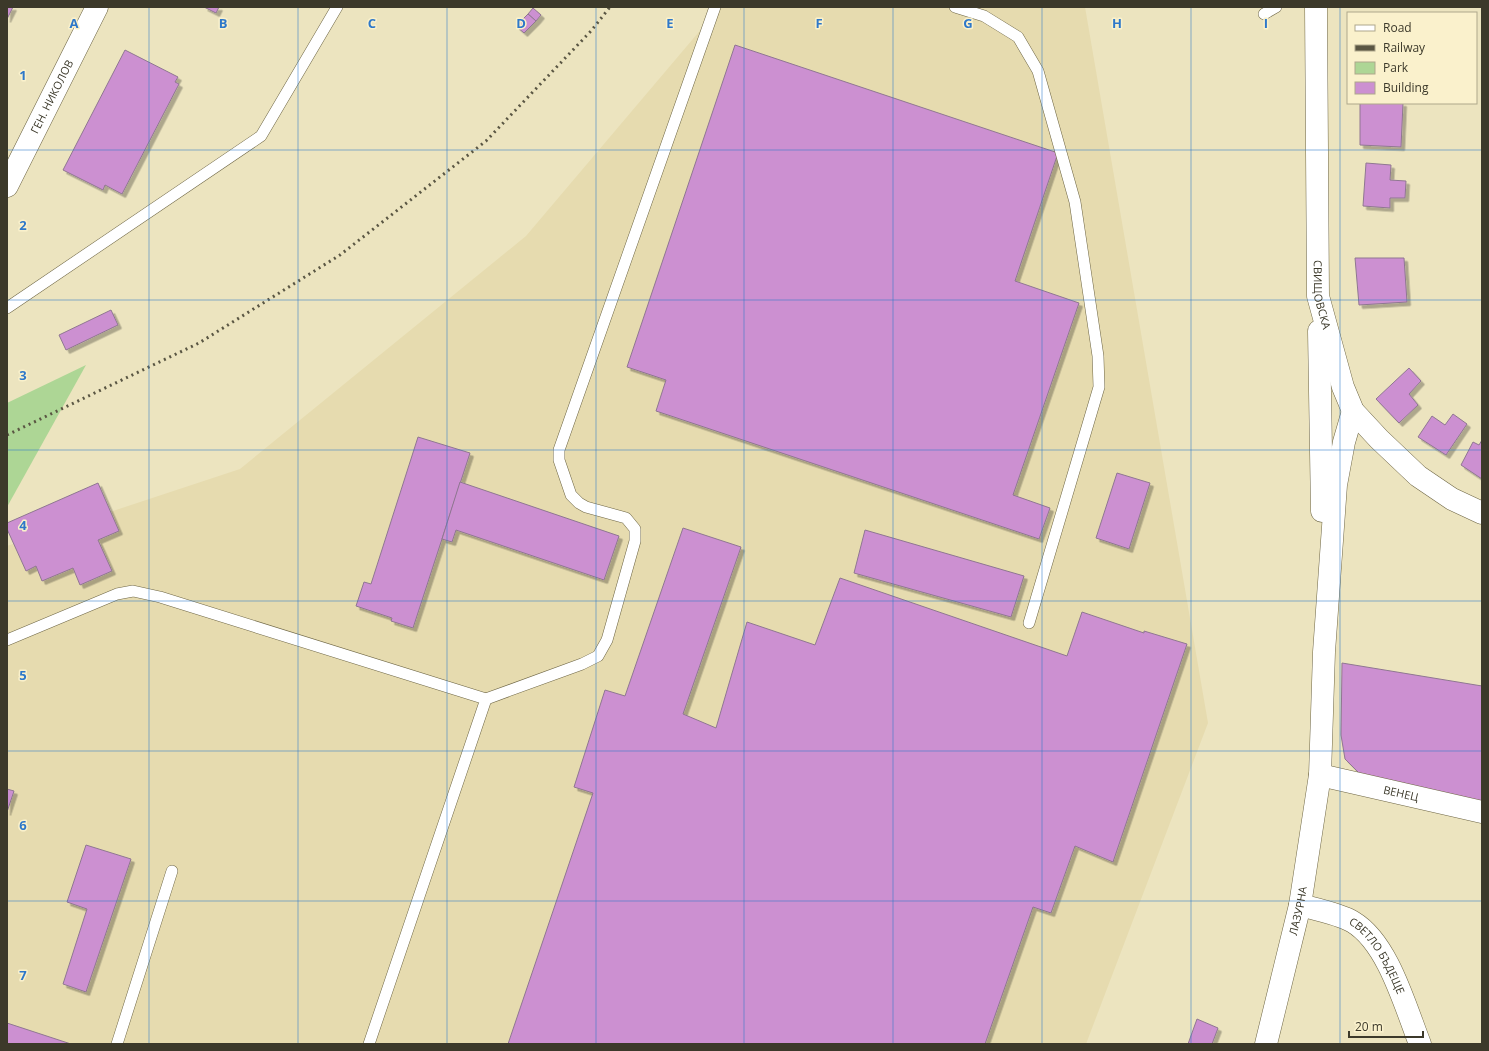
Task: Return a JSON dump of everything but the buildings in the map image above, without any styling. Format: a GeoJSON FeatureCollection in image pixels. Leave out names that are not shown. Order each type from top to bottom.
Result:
{"type":"FeatureCollection","features":[{"type":"Feature","properties":{"kind":"street","name":"ГЕН. НИКОЛОВ"},"geometry":{"type":"LineString","coordinates":[[7,186],[97,7]]}},
{"type":"Feature","properties":{"kind":"street","name":"СВИЩОВСКА"},"geometry":{"type":"LineString","coordinates":[[1316,7],[1318,296],[1332,352],[1343,387],[1353,410],[1379,439],[1418,476],[1452,499],[1482,513]]}},
{"type":"Feature","properties":{"kind":"street"},"geometry":{"type":"LineString","coordinates":[[1318,296],[1324,652]]}},
{"type":"Feature","properties":{"kind":"street"},"geometry":{"type":"LineString","coordinates":[[1324,652],[1336,485],[1344,442],[1353,410]]}},
{"type":"Feature","properties":{"kind":"street","name":"ЛАЗУРНА"},"geometry":{"type":"LineString","coordinates":[[1266,1044],[1300,905],[1320,775],[1324,652]]}},
{"type":"Feature","properties":{"kind":"street","name":"ВЕНЕЦ"},"geometry":{"type":"LineString","coordinates":[[1320,775],[1482,812]]}},
{"type":"Feature","properties":{"kind":"street","name":"СВЕТЛО БЪДЕЩЕ"},"geometry":{"type":"LineString","coordinates":[[1300,905],[1352,921],[1370,934],[1384,954],[1420,1044]]}},
{"type":"Feature","properties":{"kind":"lane"},"geometry":{"type":"LineString","coordinates":[[7,308],[261,136],[337,7]]}},
{"type":"Feature","properties":{"kind":"lane"},"geometry":{"type":"LineString","coordinates":[[7,640],[117,594],[133,591],[160,597],[486,699],[582,664],[598,656],[607,640],[635,541],[635,529],[626,518],[586,507],[579,503],[571,495],[559,460],[559,450],[715,7]]}},
{"type":"Feature","properties":{"kind":"lane"},"geometry":{"type":"LineString","coordinates":[[955,7],[984,16],[1018,37],[1038,71],[1076,202],[1098,356],[1099,387],[1029,623]]}},
{"type":"Feature","properties":{"kind":"lane"},"geometry":{"type":"LineString","coordinates":[[1264,14],[1276,7]]}},
{"type":"Feature","properties":{"kind":"lane"},"geometry":{"type":"LineString","coordinates":[[369,1044],[486,699]]}},
{"type":"Feature","properties":{"kind":"lane"},"geometry":{"type":"LineString","coordinates":[[117,1044],[172,871]]}},
{"type":"Feature","properties":{"kind":"shaded area"},"geometry":{"type":"Polygon","coordinates":[[[720,7],[1085,7],[1208,723],[1086,1044],[7,1044],[7,546],[240,469],[526,236],[720,7]]]}},
{"type":"Feature","properties":{"kind":"green space"},"geometry":{"type":"Polygon","coordinates":[[[86,365],[7,507],[7,403],[86,365]]]}},
{"type":"Feature","properties":{"kind":"railway"},"geometry":{"type":"LineString","coordinates":[[7,435],[199,343],[340,255],[486,141],[591,31],[610,7]]}}]}
